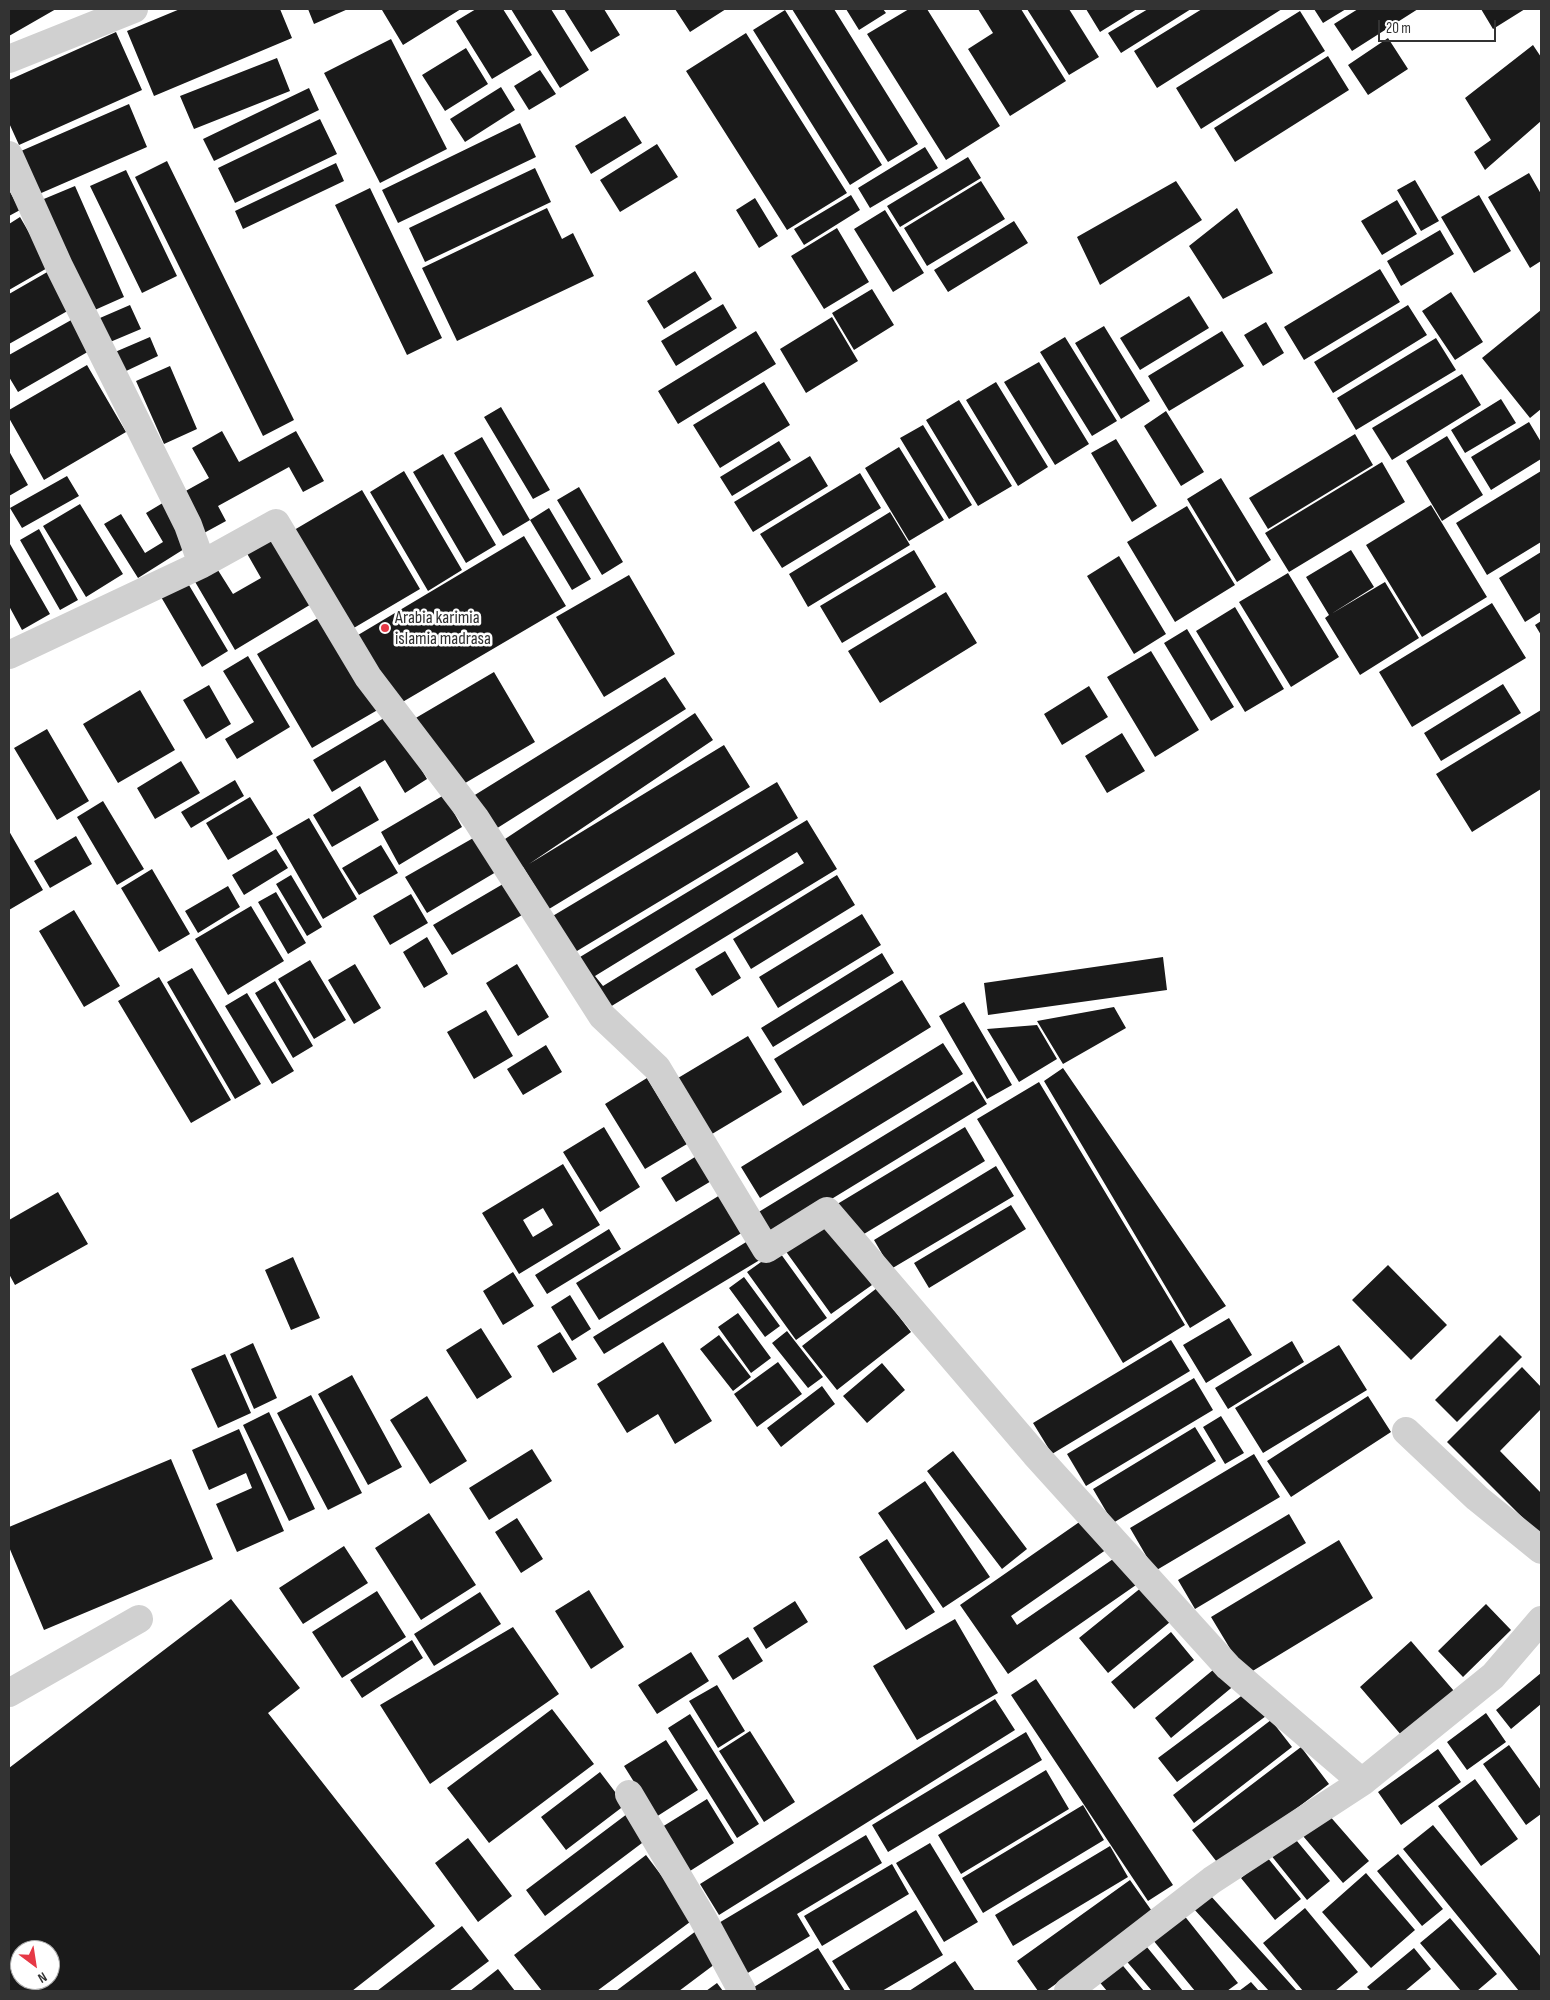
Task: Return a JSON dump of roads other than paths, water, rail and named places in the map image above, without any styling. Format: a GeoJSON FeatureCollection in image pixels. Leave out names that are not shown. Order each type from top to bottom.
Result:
{"type":"FeatureCollection","features":[{"type":"Feature","properties":{"kind":"street"},"geometry":{"type":"LineString","coordinates":[[9,60],[134,9]]}},
{"type":"Feature","properties":{"kind":"street"},"geometry":{"type":"LineString","coordinates":[[9,155],[59,266],[188,524],[202,564]]}},
{"type":"Feature","properties":{"kind":"street"},"geometry":{"type":"LineString","coordinates":[[9,655],[202,564],[276,523],[368,677],[476,819],[602,1016],[657,1068],[766,1249],[827,1211],[1035,1454],[1228,1667],[1362,1782]]}},
{"type":"Feature","properties":{"kind":"street"},"geometry":{"type":"LineString","coordinates":[[1406,1432],[1477,1498],[1541,1550]]}},
{"type":"Feature","properties":{"kind":"street"},"geometry":{"type":"LineString","coordinates":[[9,1693],[139,1619]]}},
{"type":"Feature","properties":{"kind":"street"},"geometry":{"type":"LineString","coordinates":[[1068,1991],[1212,1880],[1362,1782],[1493,1676],[1541,1620]]}},
{"type":"Feature","properties":{"kind":"street"},"geometry":{"type":"LineString","coordinates":[[629,1794],[702,1916],[742,1991]]}},
{"type":"Feature","properties":{"kind":"place","name":"Arabia karimia islamia madrasa"},"geometry":{"type":"Point","coordinates":[385,628]}}]}
